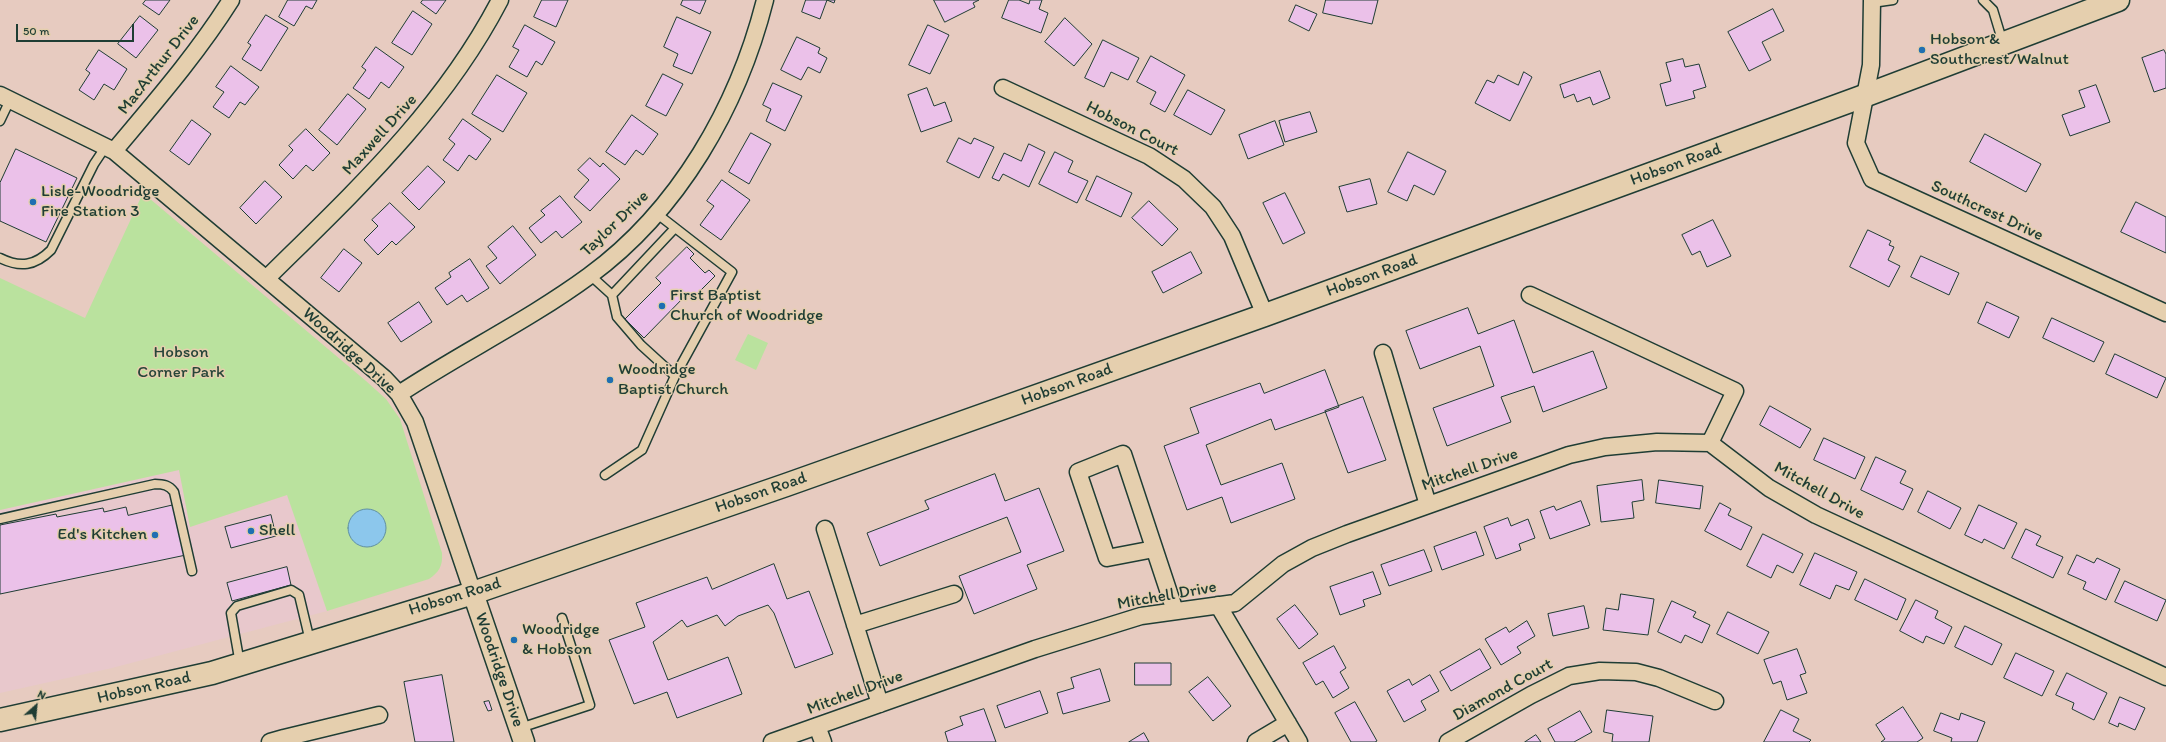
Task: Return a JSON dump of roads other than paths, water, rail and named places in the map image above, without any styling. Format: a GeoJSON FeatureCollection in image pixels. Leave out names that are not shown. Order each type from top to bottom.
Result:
{"type":"FeatureCollection","features":[{"type":"Feature","properties":{"kind":"main road","name":"Hobson Road"},"geometry":{"type":"LineString","coordinates":[[0,720],[204,675],[310,641],[473,593],[779,488],[1265,315],[1864,96],[2118,0]]}},
{"type":"Feature","properties":{"kind":"street","name":"MacArthur Drive"},"geometry":{"type":"LineString","coordinates":[[110,149],[181,72],[231,0]]}},
{"type":"Feature","properties":{"kind":"street","name":"Maxwell Drive"},"geometry":{"type":"LineString","coordinates":[[267,278],[387,158],[428,111],[460,67],[500,0]]}},
{"type":"Feature","properties":{"kind":"street","name":"Taylor Drive"},"geometry":{"type":"LineString","coordinates":[[399,394],[545,306],[590,275],[614,255],[656,213],[692,165],[723,114],[741,74],[764,0]]}},
{"type":"Feature","properties":{"kind":"street","name":"Southcrest Drive"},"geometry":{"type":"LineString","coordinates":[[1872,1],[1871,65],[1856,143],[1872,179],[2166,313]]}},
{"type":"Feature","properties":{"kind":"street","name":"Hobson Court"},"geometry":{"type":"LineString","coordinates":[[1003,88],[1149,156],[1184,179],[1213,207],[1232,236],[1265,315]]}},
{"type":"Feature","properties":{"kind":"street","name":"Woodridge Drive"},"geometry":{"type":"LineString","coordinates":[[5,97],[110,149],[267,278],[384,378],[399,394],[410,410],[420,435],[522,735]]}},
{"type":"Feature","properties":{"kind":"street"},"geometry":{"type":"LineString","coordinates":[[1530,295],[1735,391],[1710,443]]}},
{"type":"Feature","properties":{"kind":"street"},"geometry":{"type":"LineString","coordinates":[[1383,353],[1428,505]]}},
{"type":"Feature","properties":{"kind":"street","name":"Mitchell Drive"},"geometry":{"type":"LineString","coordinates":[[772,742],[1035,649],[1141,616],[1235,603],[1283,564],[1312,548],[1570,455],[1604,447],[1657,442],[1710,443],[1770,488],[1816,515],[2166,677]]}},
{"type":"Feature","properties":{"kind":"street"},"geometry":{"type":"LineString","coordinates":[[1154,549],[1107,558],[1078,472],[1123,454],[1175,611]]}},
{"type":"Feature","properties":{"kind":"street"},"geometry":{"type":"LineString","coordinates":[[825,529],[880,704]]}},
{"type":"Feature","properties":{"kind":"street"},"geometry":{"type":"LineString","coordinates":[[855,625],[954,594]]}},
{"type":"Feature","properties":{"kind":"street"},"geometry":{"type":"LineString","coordinates":[[1218,605],[1300,742]]}},
{"type":"Feature","properties":{"kind":"street","name":"Diamond Court"},"geometry":{"type":"LineString","coordinates":[[1448,742],[1531,695],[1569,676],[1600,671],[1636,672],[1653,676],[1716,701]]}},
{"type":"Feature","properties":{"kind":"street"},"geometry":{"type":"LineString","coordinates":[[280,741],[379,715]]}},
{"type":"Feature","properties":{"kind":"street"},"geometry":{"type":"LineString","coordinates":[[1256,742],[1288,723]]}},
{"type":"Feature","properties":{"kind":"street"},"geometry":{"type":"LineString","coordinates":[[817,726],[823,742]]}},
{"type":"Feature","properties":{"kind":"lane"},"geometry":{"type":"LineString","coordinates":[[1872,1],[1893,0]]}},
{"type":"Feature","properties":{"kind":"lane"},"geometry":{"type":"LineString","coordinates":[[1983,0],[1993,10],[2003,43]]}},
{"type":"Feature","properties":{"kind":"lane"},"geometry":{"type":"LineString","coordinates":[[0,121],[5,97]]}},
{"type":"Feature","properties":{"kind":"lane"},"geometry":{"type":"LineString","coordinates":[[0,258],[11,264],[22,265],[43,258],[51,250],[94,164],[110,149]]}},
{"type":"Feature","properties":{"kind":"lane"},"geometry":{"type":"LineString","coordinates":[[605,475],[642,450],[675,376],[732,272],[656,213]]}},
{"type":"Feature","properties":{"kind":"lane"},"geometry":{"type":"LineString","coordinates":[[612,295],[674,228]]}},
{"type":"Feature","properties":{"kind":"lane"},"geometry":{"type":"LineString","coordinates":[[590,275],[612,295],[617,317],[641,345],[675,376]]}},
{"type":"Feature","properties":{"kind":"lane"},"geometry":{"type":"LineString","coordinates":[[0,519],[155,484],[163,484],[170,487],[174,492],[192,571]]}},
{"type":"Feature","properties":{"kind":"lane"},"geometry":{"type":"LineString","coordinates":[[240,664],[231,613],[237,606],[291,590],[299,595],[310,641]]}},
{"type":"Feature","properties":{"kind":"lane"},"geometry":{"type":"LineString","coordinates":[[522,735],[590,705],[562,618]]}},
{"type":"Feature","properties":{"kind":"water"},"geometry":{"type":"Polygon","coordinates":[[[367,509],[380,515],[386,528],[380,541],[367,547],[354,541],[348,528],[354,515],[367,509]]]}},
{"type":"Feature","properties":{"kind":"place","name":"Hobson & Southcrest/Walnut"},"geometry":{"type":"Point","coordinates":[1922,50]}},
{"type":"Feature","properties":{"kind":"place","name":"Lisle-Woodridge Fire Station 3"},"geometry":{"type":"Point","coordinates":[33,202]}},
{"type":"Feature","properties":{"kind":"place","name":"First Baptist Church of Woodridge"},"geometry":{"type":"Point","coordinates":[662,306]}},
{"type":"Feature","properties":{"kind":"place","name":"Woodridge Baptist Church"},"geometry":{"type":"Point","coordinates":[610,380]}},
{"type":"Feature","properties":{"kind":"place","name":"Shell"},"geometry":{"type":"Point","coordinates":[251,531]}},
{"type":"Feature","properties":{"kind":"place","name":"Ed's Kitchen"},"geometry":{"type":"Point","coordinates":[155,535]}},
{"type":"Feature","properties":{"kind":"place","name":"Woodridge & Hobson"},"geometry":{"type":"Point","coordinates":[514,640]}},
{"type":"Feature","properties":{"kind":"park label","name":"Hobson Corner Park"},"geometry":{"type":"Point","coordinates":[181,363]}}]}
